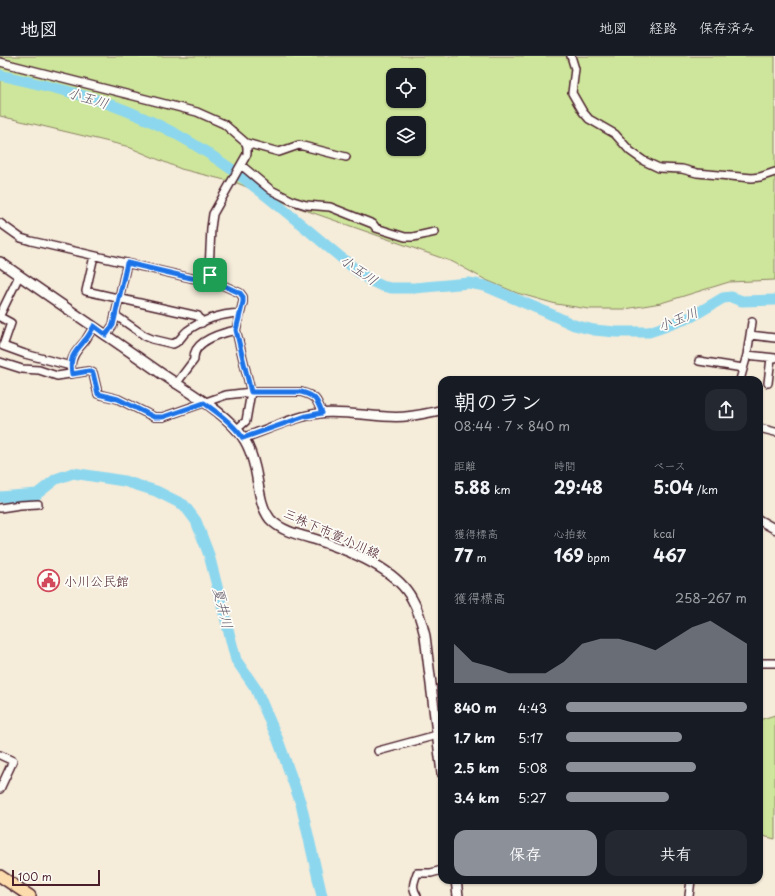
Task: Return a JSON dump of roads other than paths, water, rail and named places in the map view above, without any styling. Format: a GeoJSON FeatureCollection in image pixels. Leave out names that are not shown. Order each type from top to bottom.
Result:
{"type":"FeatureCollection","features":[{"type":"Feature","properties":{"kind":"highway"},"geometry":{"type":"LineString","coordinates":[[0,876],[30,896]]}},
{"type":"Feature","properties":{"kind":"main road","name":"三株下市萱小川線"},"geometry":{"type":"LineString","coordinates":[[0,262],[204,403],[237,429],[243,438],[254,466],[260,495],[270,519],[287,530],[331,545],[361,558],[387,572],[401,584],[412,598],[421,618],[425,636],[438,742]]}},
{"type":"Feature","properties":{"kind":"main road"},"geometry":{"type":"LineString","coordinates":[[456,884],[458,896]]}},
{"type":"Feature","properties":{"kind":"street"},"geometry":{"type":"LineString","coordinates":[[571,56],[575,69],[572,92],[583,112],[589,119],[615,134],[630,151],[644,161],[660,168],[682,169],[697,173],[752,178],[775,172]]}},
{"type":"Feature","properties":{"kind":"street"},"geometry":{"type":"LineString","coordinates":[[0,62],[197,112],[224,124],[246,143],[279,152],[299,145],[346,157]]}},
{"type":"Feature","properties":{"kind":"street"},"geometry":{"type":"LineString","coordinates":[[237,429],[246,421],[251,392],[236,330],[243,297],[240,293],[218,283],[210,275],[208,270],[213,214],[247,154],[246,143]]}},
{"type":"Feature","properties":{"kind":"street"},"geometry":{"type":"LineString","coordinates":[[240,167],[271,190],[293,201],[306,205],[330,207],[373,224],[376,228],[405,237],[413,237],[435,232]]}},
{"type":"Feature","properties":{"kind":"street"},"geometry":{"type":"LineString","coordinates":[[0,223],[22,238],[30,241],[191,278],[199,279],[210,275]]}},
{"type":"Feature","properties":{"kind":"street"},"geometry":{"type":"LineString","coordinates":[[94,256],[86,291],[198,316],[202,323]]}},
{"type":"Feature","properties":{"kind":"street"},"geometry":{"type":"LineString","coordinates":[[106,335],[113,325],[127,263]]}},
{"type":"Feature","properties":{"kind":"street"},"geometry":{"type":"LineString","coordinates":[[19,276],[8,296],[0,316],[11,323],[3,346],[25,354],[71,366]]}},
{"type":"Feature","properties":{"kind":"street"},"geometry":{"type":"LineString","coordinates":[[0,298],[8,296]]}},
{"type":"Feature","properties":{"kind":"street"},"geometry":{"type":"LineString","coordinates":[[115,315],[145,336],[173,344],[179,341],[187,331],[217,316],[240,314]]}},
{"type":"Feature","properties":{"kind":"street"},"geometry":{"type":"LineString","coordinates":[[741,376],[747,355],[752,322]]}},
{"type":"Feature","properties":{"kind":"street"},"geometry":{"type":"LineString","coordinates":[[72,374],[71,366],[73,355],[94,326]]}},
{"type":"Feature","properties":{"kind":"street"},"geometry":{"type":"LineString","coordinates":[[176,384],[194,360],[197,348],[224,332],[236,330]]}},
{"type":"Feature","properties":{"kind":"street"},"geometry":{"type":"LineString","coordinates":[[750,335],[775,338]]}},
{"type":"Feature","properties":{"kind":"street"},"geometry":{"type":"LineString","coordinates":[[747,355],[773,358],[768,383]]}},
{"type":"Feature","properties":{"kind":"street"},"geometry":{"type":"LineString","coordinates":[[699,361],[743,368]]}},
{"type":"Feature","properties":{"kind":"street"},"geometry":{"type":"LineString","coordinates":[[0,362],[22,369],[39,370],[57,376],[89,371],[93,373],[98,394],[118,399],[154,417],[163,417],[226,395],[251,392],[301,392],[309,394],[318,402],[322,413]]}},
{"type":"Feature","properties":{"kind":"street"},"geometry":{"type":"LineString","coordinates":[[243,438],[306,416],[322,413],[397,417],[438,411]]}},
{"type":"Feature","properties":{"kind":"street"},"geometry":{"type":"LineString","coordinates":[[763,429],[775,432]]}},
{"type":"Feature","properties":{"kind":"street"},"geometry":{"type":"LineString","coordinates":[[0,508],[38,504]]}},
{"type":"Feature","properties":{"kind":"street"},"geometry":{"type":"LineString","coordinates":[[763,522],[775,529]]}},
{"type":"Feature","properties":{"kind":"street"},"geometry":{"type":"LineString","coordinates":[[763,663],[775,663]]}},
{"type":"Feature","properties":{"kind":"street"},"geometry":{"type":"LineString","coordinates":[[378,751],[437,734]]}},
{"type":"Feature","properties":{"kind":"street"},"geometry":{"type":"LineString","coordinates":[[0,755],[14,760],[0,789]]}},
{"type":"Feature","properties":{"kind":"street"},"geometry":{"type":"LineString","coordinates":[[417,896],[413,890],[413,886],[417,873],[431,873],[438,871]]}},
{"type":"Feature","properties":{"kind":"street"},"geometry":{"type":"LineString","coordinates":[[688,896],[690,884]]}},
{"type":"Feature","properties":{"kind":"waterway","name":"小玉川"},"geometry":{"type":"LineString","coordinates":[[0,75],[71,92],[105,103],[139,116],[170,131],[228,166],[369,280],[382,286],[391,288],[414,288],[469,283],[485,286],[574,325],[594,330],[616,332],[649,332],[691,317],[723,298],[731,297],[742,301],[775,300]]}},
{"type":"Feature","properties":{"kind":"waterway","name":"夏井川"},"geometry":{"type":"LineString","coordinates":[[0,497],[37,494],[56,479],[73,473],[124,481],[156,491],[184,505],[196,521],[209,555],[236,660],[256,689],[278,740],[301,804],[322,896]]}},
{"type":"Feature","properties":{"kind":"place","name":"小川公民館"},"geometry":{"type":"Point","coordinates":[48,581]}}]}
